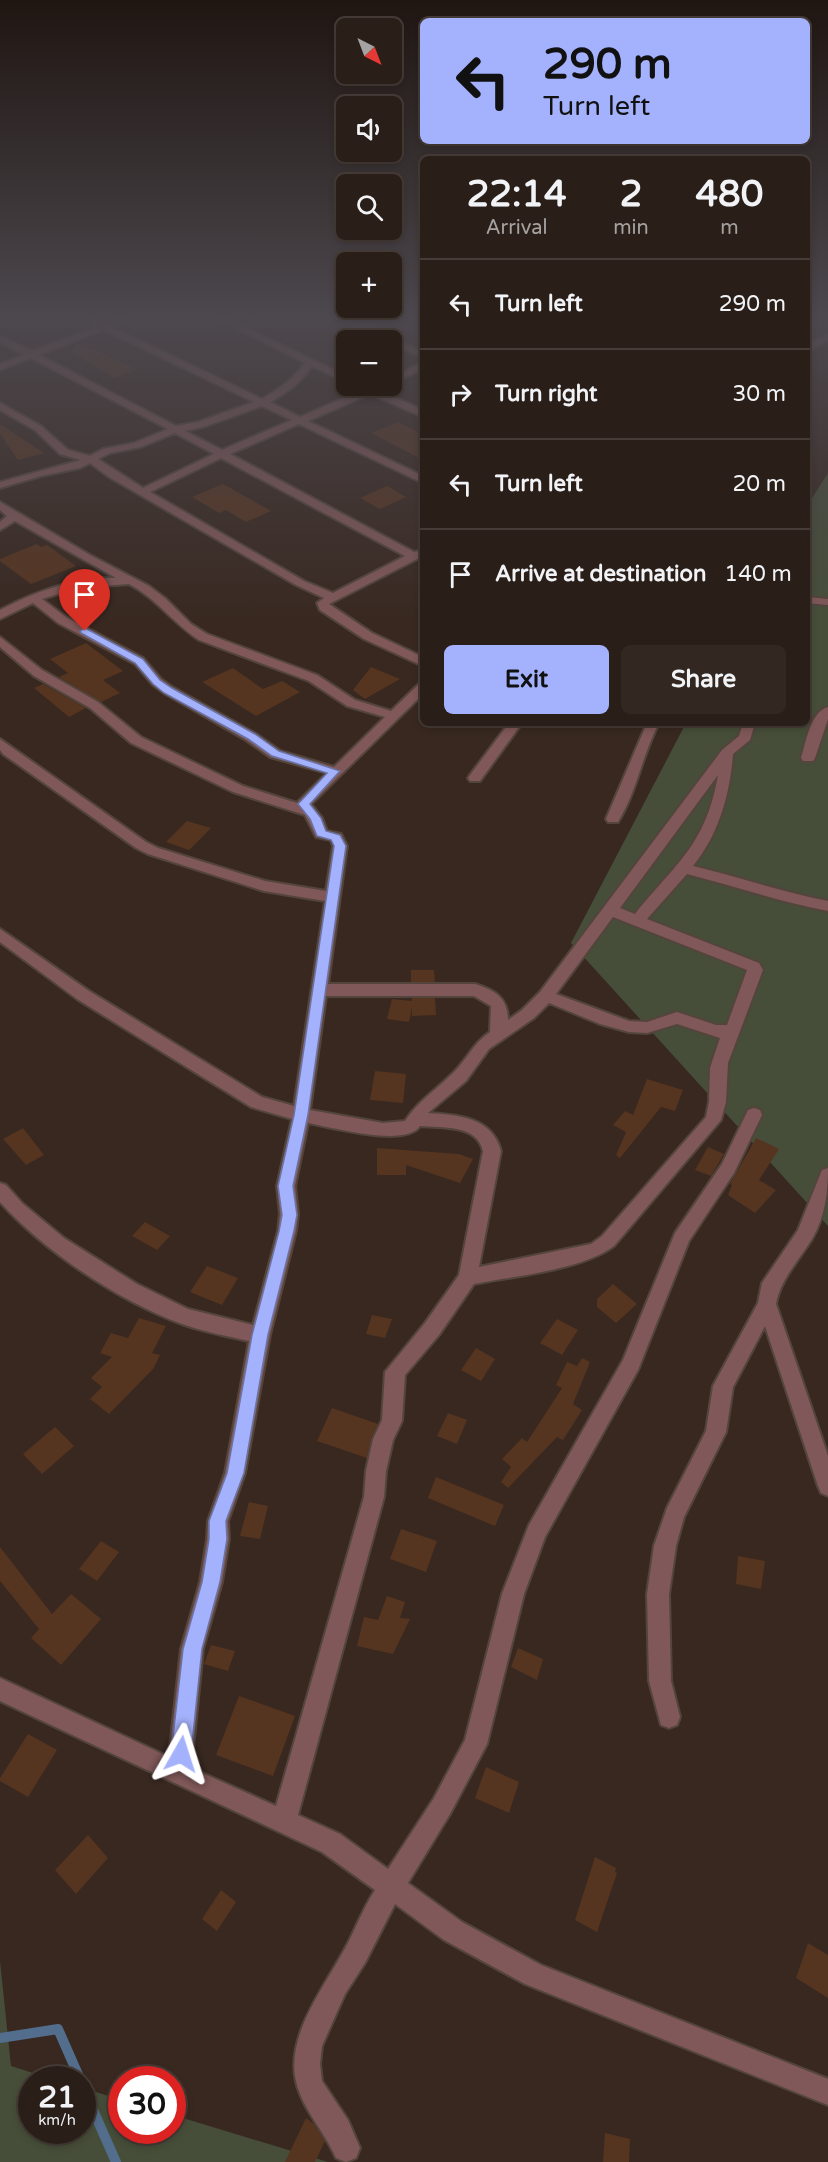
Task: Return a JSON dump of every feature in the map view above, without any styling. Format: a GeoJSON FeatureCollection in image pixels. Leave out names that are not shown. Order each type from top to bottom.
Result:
{"type":"FeatureCollection","features":[{"type":"Feature","properties":{"kind":"street"},"geometry":{"type":"LineString","coordinates":[[26,421],[38,428],[64,452],[91,459],[143,492],[300,583],[331,597]]}},
{"type":"Feature","properties":{"kind":"street"},"geometry":{"type":"LineString","coordinates":[[161,421],[418,553]]}},
{"type":"Feature","properties":{"kind":"street"},"geometry":{"type":"LineString","coordinates":[[0,485],[39,473],[76,466],[107,451],[137,445],[177,429],[212,421]]}},
{"type":"Feature","properties":{"kind":"street"},"geometry":{"type":"LineString","coordinates":[[143,492],[180,472],[296,421]]}},
{"type":"Feature","properties":{"kind":"street"},"geometry":{"type":"LineString","coordinates":[[300,421],[420,479]]}},
{"type":"Feature","properties":{"kind":"street"},"geometry":{"type":"LineString","coordinates":[[0,506],[86,558],[134,582],[161,600],[187,627],[203,637],[313,678],[351,703],[393,715]]}},
{"type":"Feature","properties":{"kind":"street"},"geometry":{"type":"LineString","coordinates":[[0,527],[14,516]]}},
{"type":"Feature","properties":{"kind":"street"},"geometry":{"type":"LineString","coordinates":[[418,553],[323,603],[324,608],[330,613],[368,636],[420,661]]}},
{"type":"Feature","properties":{"kind":"street"},"geometry":{"type":"LineString","coordinates":[[0,615],[33,597],[65,586],[88,582],[134,582]]}},
{"type":"Feature","properties":{"kind":"street"},"geometry":{"type":"LineString","coordinates":[[33,597],[62,620],[139,661],[156,682],[168,690],[252,737],[275,754],[334,771]]}},
{"type":"Feature","properties":{"kind":"street"},"geometry":{"type":"LineString","coordinates":[[810,600],[828,602]]}},
{"type":"Feature","properties":{"kind":"street"},"geometry":{"type":"LineString","coordinates":[[0,641],[38,673],[94,705],[136,740],[238,789],[310,812]]}},
{"type":"Feature","properties":{"kind":"street"},"geometry":{"type":"LineString","coordinates":[[179,1774],[192,1649],[211,1582],[218,1539],[218,1521],[235,1473],[260,1335],[290,1215],[286,1186],[301,1115],[340,846],[339,840],[321,834],[315,818],[303,804],[334,771],[420,690]]}},
{"type":"Feature","properties":{"kind":"street"},"geometry":{"type":"LineString","coordinates":[[808,758],[816,738],[820,718],[828,711]]}},
{"type":"Feature","properties":{"kind":"street"},"geometry":{"type":"LineString","coordinates":[[475,778],[514,726]]}},
{"type":"Feature","properties":{"kind":"street"},"geometry":{"type":"LineString","coordinates":[[613,819],[623,804],[638,754],[650,726]]}},
{"type":"Feature","properties":{"kind":"street"},"geometry":{"type":"LineString","coordinates":[[0,934],[83,995],[244,1096],[301,1115],[383,1130],[411,1126],[422,1109],[459,1077],[483,1045],[528,1014],[546,996],[727,753],[745,737],[748,726]]}},
{"type":"Feature","properties":{"kind":"street"},"geometry":{"type":"LineString","coordinates":[[0,743],[141,845],[153,851],[264,886],[332,897]]}},
{"type":"Feature","properties":{"kind":"street"},"geometry":{"type":"LineString","coordinates":[[637,922],[655,898],[684,868],[710,827],[720,800],[727,753]]}},
{"type":"Feature","properties":{"kind":"street"},"geometry":{"type":"LineString","coordinates":[[684,868],[744,883],[782,897],[828,906]]}},
{"type":"Feature","properties":{"kind":"street"},"geometry":{"type":"LineString","coordinates":[[468,1277],[580,1255],[597,1249],[608,1241],[713,1120],[718,1107],[718,1071],[730,1032],[734,1029],[752,980],[754,967],[611,910]]}},
{"type":"Feature","properties":{"kind":"street"},"geometry":{"type":"LineString","coordinates":[[320,990],[475,990],[489,994],[498,1002],[501,1014],[498,1034]]}},
{"type":"Feature","properties":{"kind":"street"},"geometry":{"type":"LineString","coordinates":[[546,996],[622,1025],[643,1028],[658,1026],[667,1020],[678,1018],[730,1032]]}},
{"type":"Feature","properties":{"kind":"street"},"geometry":{"type":"LineString","coordinates":[[346,2148],[338,2130],[317,2100],[309,2082],[307,2064],[309,2045],[336,1986],[391,1887],[442,1806],[475,1744],[513,1594],[536,1532],[631,1364],[681,1238],[728,1168],[754,1115]]}},
{"type":"Feature","properties":{"kind":"street"},"geometry":{"type":"LineString","coordinates":[[284,1821],[374,1497],[376,1471],[383,1439],[392,1421],[395,1372],[432,1329],[468,1277],[492,1151],[492,1142],[487,1133],[465,1124],[416,1119]]}},
{"type":"Feature","properties":{"kind":"street"},"geometry":{"type":"LineString","coordinates":[[669,1717],[660,1681],[662,1655],[658,1594],[665,1546],[674,1515],[716,1432],[723,1386],[767,1304],[769,1289],[806,1233],[828,1175]]}},
{"type":"Feature","properties":{"kind":"street"},"geometry":{"type":"LineString","coordinates":[[0,1190],[50,1235],[128,1289],[177,1314],[260,1335]]}},
{"type":"Feature","properties":{"kind":"street"},"geometry":{"type":"LineString","coordinates":[[767,1304],[828,1486]]}},
{"type":"Feature","properties":{"kind":"street"},"geometry":{"type":"LineString","coordinates":[[0,1689],[332,1843],[453,1930],[534,1976],[692,2036],[828,2092]]}},
{"type":"Feature","properties":{"kind":"green space"},"geometry":{"type":"Polygon","coordinates":[[[828,473],[828,1226],[571,943],[684,726],[810,726],[810,501],[828,473]]]}},
{"type":"Feature","properties":{"kind":"green space"},"geometry":{"type":"Polygon","coordinates":[[[0,1961],[11,2066],[18,2068],[18,2144],[96,2144],[96,2092],[108,2096],[108,2144],[186,2144],[186,2119],[328,2162],[0,2162],[0,1961]]]}},
{"type":"Feature","properties":{"kind":"building"},"geometry":{"type":"Polygon","coordinates":[[[398,422],[420,433],[420,458],[371,433],[398,422]]]}},
{"type":"Feature","properties":{"kind":"building"},"geometry":{"type":"Polygon","coordinates":[[[0,424],[44,453],[18,460],[0,434],[0,424]]]}},
{"type":"Feature","properties":{"kind":"building"},"geometry":{"type":"Polygon","coordinates":[[[223,484],[271,511],[246,522],[226,510],[219,513],[192,497],[223,484]]]}},
{"type":"Feature","properties":{"kind":"building"},"geometry":{"type":"Polygon","coordinates":[[[387,486],[406,497],[380,509],[360,498],[387,486]]]}},
{"type":"Feature","properties":{"kind":"building"},"geometry":{"type":"Polygon","coordinates":[[[37,544],[41,547],[47,545],[76,566],[31,584],[0,561],[0,559],[37,544]]]}},
{"type":"Feature","properties":{"kind":"building"},"geometry":{"type":"Polygon","coordinates":[[[86,643],[123,671],[103,680],[120,693],[101,702],[59,677],[68,673],[50,659],[86,643]]]}},
{"type":"Feature","properties":{"kind":"building"},"geometry":{"type":"Polygon","coordinates":[[[371,667],[400,679],[365,699],[353,690],[371,667]]]}},
{"type":"Feature","properties":{"kind":"building"},"geometry":{"type":"Polygon","coordinates":[[[233,668],[263,689],[282,681],[300,692],[256,716],[202,682],[233,668]]]}},
{"type":"Feature","properties":{"kind":"building"},"geometry":{"type":"Polygon","coordinates":[[[43,684],[86,708],[69,717],[34,688],[43,684]]]}},
{"type":"Feature","properties":{"kind":"building"},"geometry":{"type":"Polygon","coordinates":[[[187,821],[211,828],[189,850],[166,842],[187,821]]]}},
{"type":"Feature","properties":{"kind":"building"},"geometry":{"type":"Polygon","coordinates":[[[411,970],[434,970],[435,982],[411,982],[411,970]]]}},
{"type":"Feature","properties":{"kind":"building"},"geometry":{"type":"Polygon","coordinates":[[[412,998],[435,998],[436,1015],[412,1016],[412,1008],[409,1022],[387,1019],[392,999],[412,1001],[412,998]]]}},
{"type":"Feature","properties":{"kind":"building"},"geometry":{"type":"Polygon","coordinates":[[[375,1071],[406,1074],[403,1103],[370,1100],[375,1071]]]}},
{"type":"Feature","properties":{"kind":"building"},"geometry":{"type":"Polygon","coordinates":[[[647,1079],[683,1090],[675,1111],[661,1107],[620,1158],[616,1155],[626,1132],[613,1125],[625,1111],[633,1115],[647,1079]]]}},
{"type":"Feature","properties":{"kind":"building"},"geometry":{"type":"Polygon","coordinates":[[[23,1128],[44,1155],[26,1165],[3,1139],[23,1128]]]}},
{"type":"Feature","properties":{"kind":"building"},"geometry":{"type":"Polygon","coordinates":[[[756,1138],[779,1149],[759,1180],[776,1190],[755,1213],[728,1195],[732,1185],[730,1184],[756,1138]]]}},
{"type":"Feature","properties":{"kind":"building"},"geometry":{"type":"Polygon","coordinates":[[[708,1147],[724,1154],[711,1176],[695,1170],[708,1147]]]}},
{"type":"Feature","properties":{"kind":"building"},"geometry":{"type":"Polygon","coordinates":[[[377,1148],[459,1154],[473,1159],[460,1183],[406,1165],[406,1175],[377,1175],[377,1148]]]}},
{"type":"Feature","properties":{"kind":"building"},"geometry":{"type":"Polygon","coordinates":[[[145,1222],[170,1236],[157,1250],[132,1236],[145,1222]]]}},
{"type":"Feature","properties":{"kind":"building"},"geometry":{"type":"Polygon","coordinates":[[[207,1266],[238,1278],[222,1305],[190,1292],[207,1266]]]}},
{"type":"Feature","properties":{"kind":"building"},"geometry":{"type":"Polygon","coordinates":[[[613,1284],[637,1304],[616,1323],[597,1307],[597,1299],[613,1284]]]}},
{"type":"Feature","properties":{"kind":"building"},"geometry":{"type":"Polygon","coordinates":[[[372,1315],[392,1319],[385,1338],[366,1334],[372,1315]]]}},
{"type":"Feature","properties":{"kind":"building"},"geometry":{"type":"Polygon","coordinates":[[[139,1318],[166,1326],[152,1353],[160,1355],[153,1369],[109,1414],[90,1399],[102,1387],[91,1378],[112,1357],[100,1353],[111,1333],[128,1338],[139,1318]]]}},
{"type":"Feature","properties":{"kind":"building"},"geometry":{"type":"Polygon","coordinates":[[[557,1319],[578,1330],[562,1355],[540,1343],[557,1319]]]}},
{"type":"Feature","properties":{"kind":"building"},"geometry":{"type":"Polygon","coordinates":[[[476,1348],[495,1359],[481,1381],[461,1370],[476,1348]]]}},
{"type":"Feature","properties":{"kind":"building"},"geometry":{"type":"Polygon","coordinates":[[[582,1358],[590,1362],[573,1404],[582,1410],[563,1440],[557,1437],[508,1488],[501,1482],[511,1467],[502,1459],[522,1438],[527,1442],[562,1388],[556,1385],[567,1362],[577,1366],[582,1358]]]}},
{"type":"Feature","properties":{"kind":"building"},"geometry":{"type":"Polygon","coordinates":[[[332,1408],[378,1424],[371,1439],[367,1458],[317,1441],[332,1408]]]}},
{"type":"Feature","properties":{"kind":"building"},"geometry":{"type":"Polygon","coordinates":[[[448,1413],[467,1420],[457,1444],[437,1436],[448,1413]]]}},
{"type":"Feature","properties":{"kind":"building"},"geometry":{"type":"Polygon","coordinates":[[[55,1427],[74,1446],[42,1474],[23,1454],[55,1427]]]}},
{"type":"Feature","properties":{"kind":"building"},"geometry":{"type":"Polygon","coordinates":[[[436,1477],[504,1505],[495,1526],[428,1498],[436,1477]]]}},
{"type":"Feature","properties":{"kind":"building"},"geometry":{"type":"Polygon","coordinates":[[[249,1502],[268,1506],[260,1539],[240,1536],[249,1502]]]}},
{"type":"Feature","properties":{"kind":"building"},"geometry":{"type":"Polygon","coordinates":[[[401,1529],[437,1541],[426,1572],[390,1559],[401,1529]]]}},
{"type":"Feature","properties":{"kind":"building"},"geometry":{"type":"Polygon","coordinates":[[[101,1541],[119,1552],[97,1581],[79,1569],[101,1541]]]}},
{"type":"Feature","properties":{"kind":"building"},"geometry":{"type":"Polygon","coordinates":[[[0,1547],[52,1614],[71,1594],[101,1619],[61,1665],[31,1638],[39,1629],[0,1581],[0,1547]]]}},
{"type":"Feature","properties":{"kind":"building"},"geometry":{"type":"Polygon","coordinates":[[[738,1556],[765,1561],[761,1589],[736,1584],[738,1556]]]}},
{"type":"Feature","properties":{"kind":"building"},"geometry":{"type":"Polygon","coordinates":[[[387,1596],[405,1602],[400,1618],[410,1619],[393,1654],[357,1646],[364,1617],[378,1620],[387,1596]]]}},
{"type":"Feature","properties":{"kind":"building"},"geometry":{"type":"Polygon","coordinates":[[[211,1645],[235,1651],[228,1671],[204,1664],[211,1645]]]}},
{"type":"Feature","properties":{"kind":"building"},"geometry":{"type":"Polygon","coordinates":[[[518,1648],[543,1659],[537,1680],[511,1667],[518,1648]]]}},
{"type":"Feature","properties":{"kind":"building"},"geometry":{"type":"Polygon","coordinates":[[[239,1696],[295,1716],[273,1776],[216,1755],[239,1696]]]}},
{"type":"Feature","properties":{"kind":"building"},"geometry":{"type":"Polygon","coordinates":[[[28,1734],[57,1750],[28,1797],[0,1781],[0,1778],[28,1734]]]}},
{"type":"Feature","properties":{"kind":"building"},"geometry":{"type":"Polygon","coordinates":[[[486,1767],[519,1782],[509,1813],[475,1798],[486,1767]]]}},
{"type":"Feature","properties":{"kind":"building"},"geometry":{"type":"Polygon","coordinates":[[[88,1835],[108,1858],[76,1894],[55,1870],[88,1835]]]}},
{"type":"Feature","properties":{"kind":"building"},"geometry":{"type":"Polygon","coordinates":[[[595,1857],[616,1868],[617,1873],[597,1932],[575,1920],[595,1857]]]}},
{"type":"Feature","properties":{"kind":"building"},"geometry":{"type":"Polygon","coordinates":[[[221,1890],[236,1902],[217,1931],[202,1919],[221,1890]]]}},
{"type":"Feature","properties":{"kind":"building"},"geometry":{"type":"Polygon","coordinates":[[[808,1943],[828,1955],[828,1998],[796,1978],[808,1943]]]}},
{"type":"Feature","properties":{"kind":"building"},"geometry":{"type":"Polygon","coordinates":[[[306,2118],[314,2124],[325,2141],[315,2162],[285,2162],[306,2118]]]}},
{"type":"Feature","properties":{"kind":"building"},"geometry":{"type":"Polygon","coordinates":[[[605,2133],[630,2139],[629,2162],[603,2162],[605,2133]]]}},
{"type":"Feature","properties":{"kind":"waterway"},"geometry":{"type":"LineString","coordinates":[[0,2038],[58,2029],[74,2066]]}},
{"type":"Feature","properties":{"kind":"waterway"},"geometry":{"type":"LineString","coordinates":[[96,2117],[116,2162]]}},
{"type":"Feature","properties":{"kind":"route"},"geometry":{"type":"LineString","coordinates":[[85,631],[139,661],[156,682],[168,690],[252,737],[275,754],[334,771],[303,804],[315,818],[321,834],[336,837],[340,846],[301,1115],[286,1186],[290,1215],[260,1335],[235,1473],[218,1521],[218,1539],[211,1582],[192,1649],[181,1754]]}}]}
